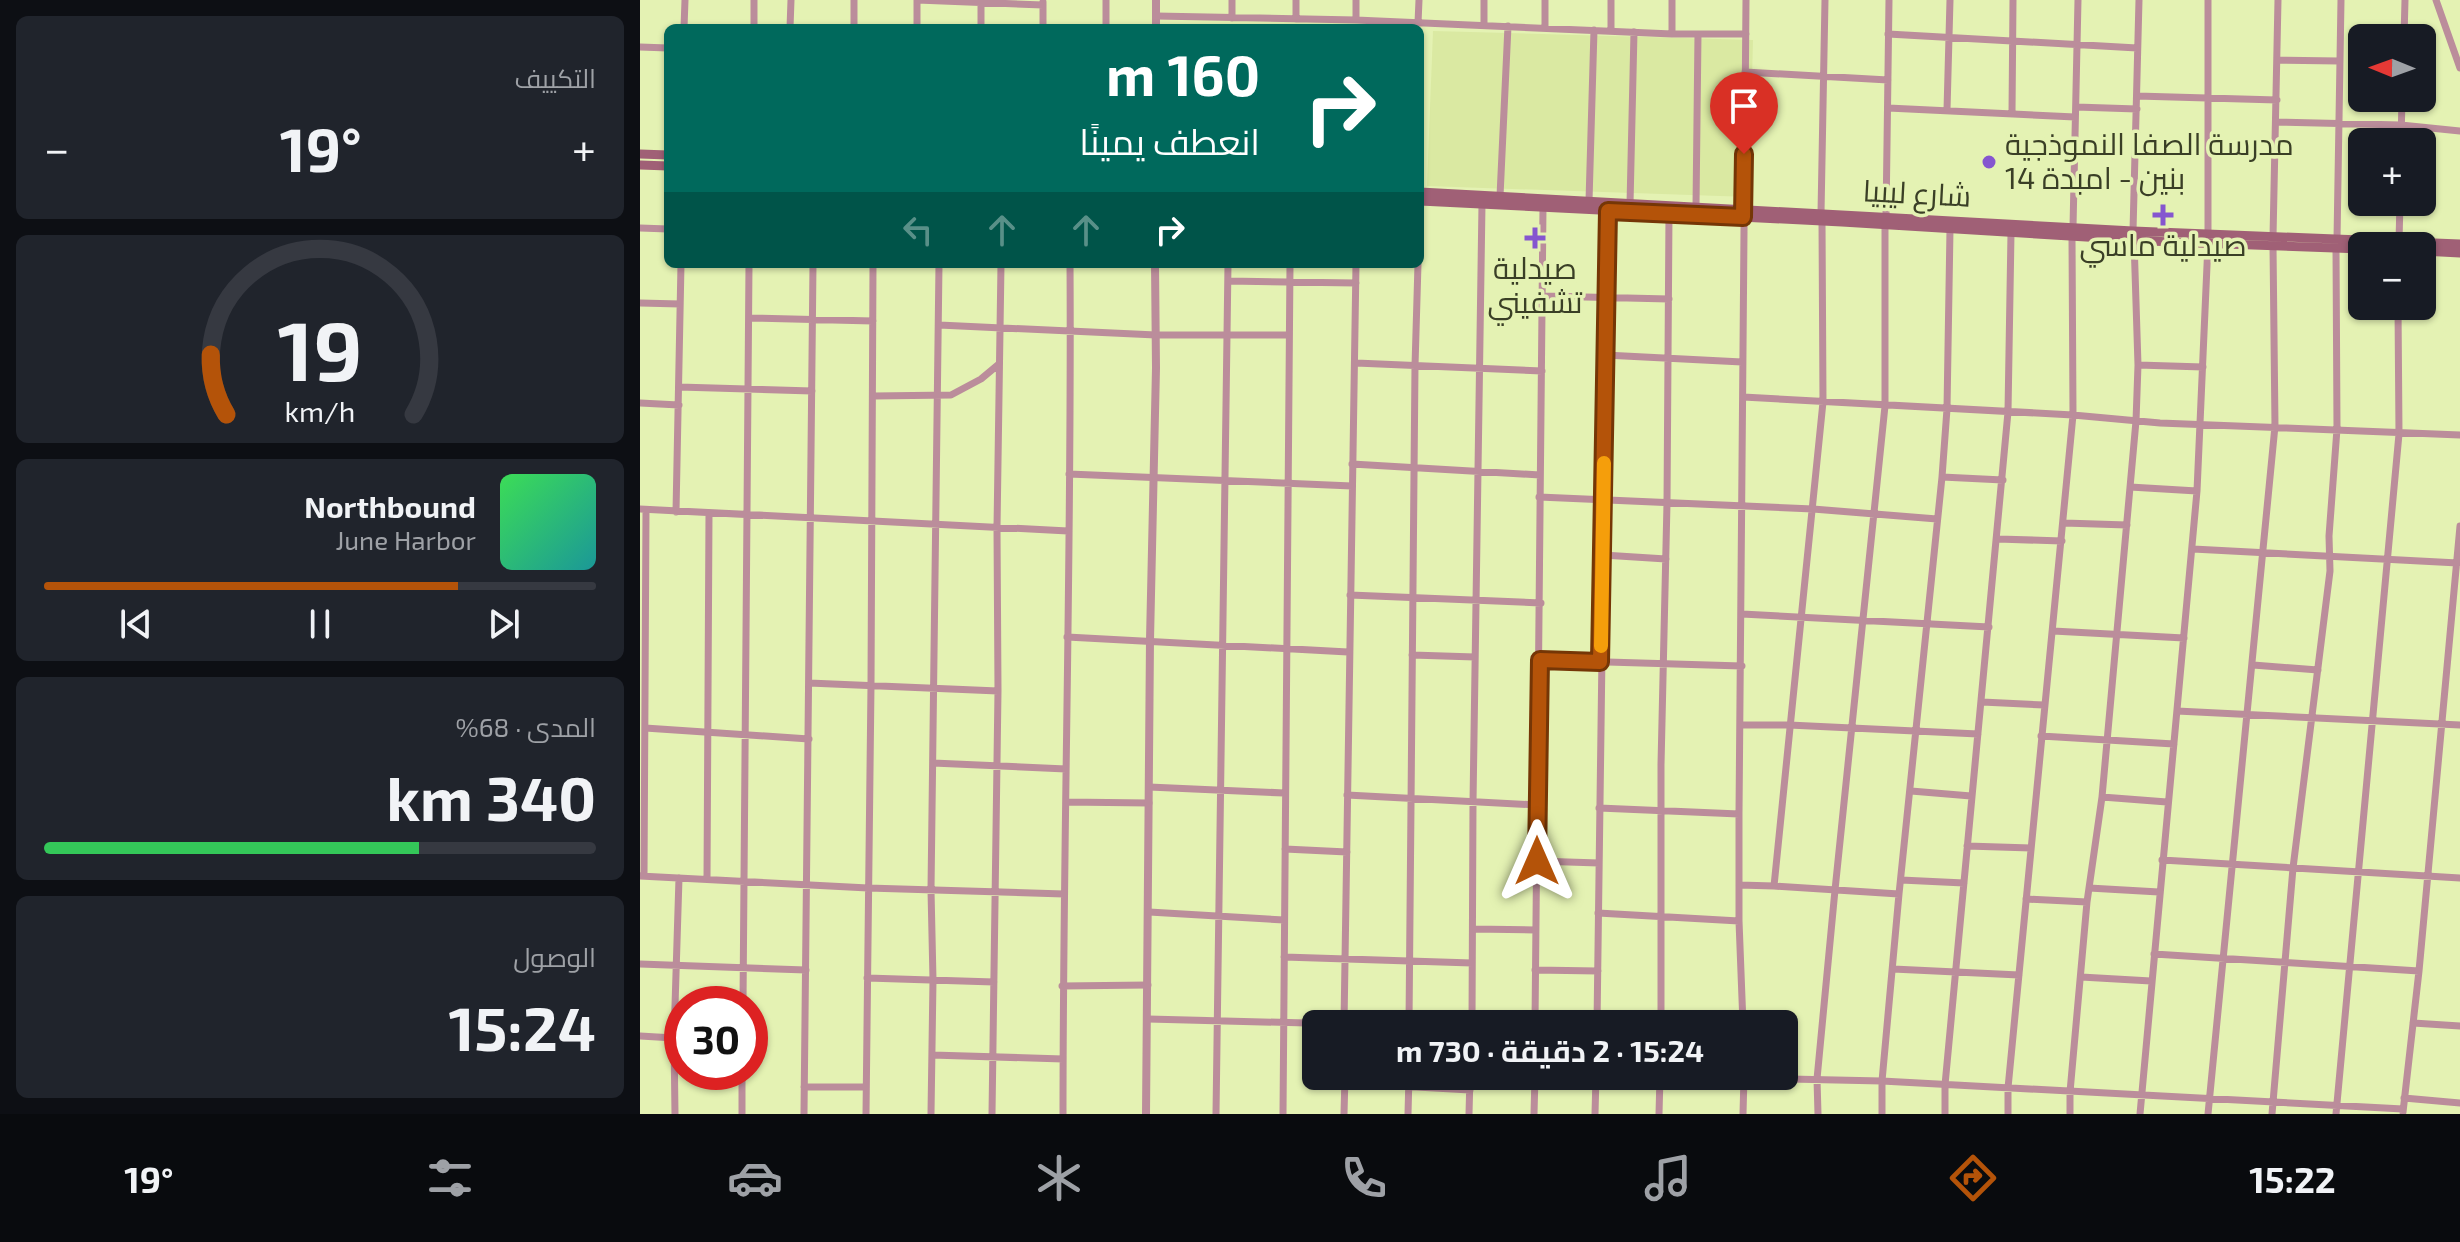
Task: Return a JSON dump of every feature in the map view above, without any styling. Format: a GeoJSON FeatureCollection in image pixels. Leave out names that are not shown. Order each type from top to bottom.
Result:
{"type":"FeatureCollection","features":[{"type":"Feature","properties":{"kind":"main road"},"geometry":{"type":"LineString","coordinates":[[640,154],[664,155]]}},
{"type":"Feature","properties":{"kind":"main road"},"geometry":{"type":"LineString","coordinates":[[640,165],[664,166]]}},
{"type":"Feature","properties":{"kind":"main road","name":"شارع ليبيا"},"geometry":{"type":"LineString","coordinates":[[1424,197],[1500,196],[1696,206],[1744,214]]}},
{"type":"Feature","properties":{"kind":"main road","name":"شارع ليبيا"},"geometry":{"type":"LineString","coordinates":[[1424,197],[1608,211],[1822,217],[2004,229],[2348,243]]}},
{"type":"Feature","properties":{"kind":"main road","name":"شارع ليبيا"},"geometry":{"type":"LineString","coordinates":[[1886,221],[1950,229],[2073,232]]}},
{"type":"Feature","properties":{"kind":"main road","name":"شارع ليبيا"},"geometry":{"type":"LineString","coordinates":[[2436,243],[2460,244]]}},
{"type":"Feature","properties":{"kind":"main road","name":"شارع ليبيا"},"geometry":{"type":"LineString","coordinates":[[2337,244],[2348,246]]}},
{"type":"Feature","properties":{"kind":"main road"},"geometry":{"type":"LineString","coordinates":[[2436,252],[2460,253]]}},
{"type":"Feature","properties":{"kind":"street"},"geometry":{"type":"LineString","coordinates":[[684,24],[685,0]]}},
{"type":"Feature","properties":{"kind":"street"},"geometry":{"type":"LineString","coordinates":[[754,0],[754,24]]}},
{"type":"Feature","properties":{"kind":"street"},"geometry":{"type":"LineString","coordinates":[[790,24],[791,0]]}},
{"type":"Feature","properties":{"kind":"street"},"geometry":{"type":"LineString","coordinates":[[842,0],[854,0],[854,24]]}},
{"type":"Feature","properties":{"kind":"street"},"geometry":{"type":"LineString","coordinates":[[917,24],[917,0],[1043,2],[1043,24]]}},
{"type":"Feature","properties":{"kind":"street"},"geometry":{"type":"LineString","coordinates":[[1106,0],[1106,24]]}},
{"type":"Feature","properties":{"kind":"street"},"geometry":{"type":"LineString","coordinates":[[1156,0],[1156,24]]}},
{"type":"Feature","properties":{"kind":"street"},"geometry":{"type":"LineString","coordinates":[[1232,0],[1232,18]]}},
{"type":"Feature","properties":{"kind":"street"},"geometry":{"type":"LineString","coordinates":[[1296,0],[1296,19]]}},
{"type":"Feature","properties":{"kind":"street"},"geometry":{"type":"LineString","coordinates":[[1356,0],[1356,20]]}},
{"type":"Feature","properties":{"kind":"street"},"geometry":{"type":"LineString","coordinates":[[1418,23],[1419,0]]}},
{"type":"Feature","properties":{"kind":"street"},"geometry":{"type":"LineString","coordinates":[[1484,0],[1484,25]]}},
{"type":"Feature","properties":{"kind":"street"},"geometry":{"type":"LineString","coordinates":[[1545,0],[1545,27]]}},
{"type":"Feature","properties":{"kind":"street"},"geometry":{"type":"LineString","coordinates":[[1611,0],[1611,31]]}},
{"type":"Feature","properties":{"kind":"street"},"geometry":{"type":"LineString","coordinates":[[1672,0],[1672,34]]}},
{"type":"Feature","properties":{"kind":"street"},"geometry":{"type":"LineString","coordinates":[[1742,1010],[1739,814],[1746,0]]}},
{"type":"Feature","properties":{"kind":"street"},"geometry":{"type":"LineString","coordinates":[[1774,886],[1823,402],[1825,0]]}},
{"type":"Feature","properties":{"kind":"street"},"geometry":{"type":"LineString","coordinates":[[1818,1114],[1817,1079],[1885,406],[1889,0]]}},
{"type":"Feature","properties":{"kind":"street"},"geometry":{"type":"LineString","coordinates":[[1947,110],[1950,0]]}},
{"type":"Feature","properties":{"kind":"street"},"geometry":{"type":"LineString","coordinates":[[2012,113],[2013,0]]}},
{"type":"Feature","properties":{"kind":"street"},"geometry":{"type":"LineString","coordinates":[[2008,1114],[2008,1088],[2073,415],[2078,0]]}},
{"type":"Feature","properties":{"kind":"street"},"geometry":{"type":"LineString","coordinates":[[2070,1114],[2087,902],[2102,797],[2136,421],[2138,365],[2134,235],[2139,0]]}},
{"type":"Feature","properties":{"kind":"street"},"geometry":{"type":"LineString","coordinates":[[2140,1114],[2197,491],[2208,238],[2208,0]]}},
{"type":"Feature","properties":{"kind":"street"},"geometry":{"type":"LineString","coordinates":[[2208,1114],[2275,426],[2273,241],[2278,0]]}},
{"type":"Feature","properties":{"kind":"street"},"geometry":{"type":"LineString","coordinates":[[2272,1114],[2293,868],[2330,555],[2337,429],[2341,0]]}},
{"type":"Feature","properties":{"kind":"street"},"geometry":{"type":"LineString","coordinates":[[2404,24],[2405,0]]}},
{"type":"Feature","properties":{"kind":"street"},"geometry":{"type":"LineString","coordinates":[[2436,0],[2456,49],[2460,68]]}},
{"type":"Feature","properties":{"kind":"street"},"geometry":{"type":"LineString","coordinates":[[981,2],[981,24]]}},
{"type":"Feature","properties":{"kind":"street"},"geometry":{"type":"LineString","coordinates":[[1156,16],[1232,18],[1269,24],[1296,19],[1333,24],[1356,20],[1672,34],[1746,34]]}},
{"type":"Feature","properties":{"kind":"street"},"geometry":{"type":"LineString","coordinates":[[1207,18],[1207,24]]}},
{"type":"Feature","properties":{"kind":"street"},"geometry":{"type":"LineString","coordinates":[[1500,196],[1508,26]]}},
{"type":"Feature","properties":{"kind":"street"},"geometry":{"type":"LineString","coordinates":[[1589,201],[1594,30]]}},
{"type":"Feature","properties":{"kind":"street"},"geometry":{"type":"LineString","coordinates":[[1630,204],[1634,32]]}},
{"type":"Feature","properties":{"kind":"street"},"geometry":{"type":"LineString","coordinates":[[1696,206],[1698,34]]}},
{"type":"Feature","properties":{"kind":"street"},"geometry":{"type":"LineString","coordinates":[[1888,34],[2137,48]]}},
{"type":"Feature","properties":{"kind":"street"},"geometry":{"type":"LineString","coordinates":[[640,47],[664,48]]}},
{"type":"Feature","properties":{"kind":"street"},"geometry":{"type":"LineString","coordinates":[[2277,60],[2339,61]]}},
{"type":"Feature","properties":{"kind":"street"},"geometry":{"type":"LineString","coordinates":[[1745,72],[1888,80]]}},
{"type":"Feature","properties":{"kind":"street"},"geometry":{"type":"LineString","coordinates":[[2137,96],[2277,100]]}},
{"type":"Feature","properties":{"kind":"street"},"geometry":{"type":"LineString","coordinates":[[2076,107],[2137,109]]}},
{"type":"Feature","properties":{"kind":"street"},"geometry":{"type":"LineString","coordinates":[[1888,108],[2075,117]]}},
{"type":"Feature","properties":{"kind":"street"},"geometry":{"type":"LineString","coordinates":[[2401,112],[2401,125]]}},
{"type":"Feature","properties":{"kind":"street"},"geometry":{"type":"LineString","coordinates":[[2277,122],[2401,125],[2460,131]]}},
{"type":"Feature","properties":{"kind":"street"},"geometry":{"type":"LineString","coordinates":[[1472,1010],[1482,204]]}},
{"type":"Feature","properties":{"kind":"street"},"geometry":{"type":"LineString","coordinates":[[1535,1010],[1543,207]]}},
{"type":"Feature","properties":{"kind":"street"},"geometry":{"type":"LineString","coordinates":[[1597,1010],[1608,211]]}},
{"type":"Feature","properties":{"kind":"street"},"geometry":{"type":"LineString","coordinates":[[1661,1010],[1669,213]]}},
{"type":"Feature","properties":{"kind":"street"},"geometry":{"type":"LineString","coordinates":[[640,228],[664,229]]}},
{"type":"Feature","properties":{"kind":"street"},"geometry":{"type":"LineString","coordinates":[[1882,1114],[1882,1081],[1899,894],[1942,477],[1947,409],[1950,229]]}},
{"type":"Feature","properties":{"kind":"street"},"geometry":{"type":"LineString","coordinates":[[1945,1114],[1945,1085],[2008,412],[2004,229]]}},
{"type":"Feature","properties":{"kind":"street"},"geometry":{"type":"LineString","coordinates":[[676,512],[681,268]]}},
{"type":"Feature","properties":{"kind":"street"},"geometry":{"type":"LineString","coordinates":[[743,986],[749,268]]}},
{"type":"Feature","properties":{"kind":"street"},"geometry":{"type":"LineString","coordinates":[[804,1114],[813,268]]}},
{"type":"Feature","properties":{"kind":"street"},"geometry":{"type":"LineString","coordinates":[[866,1114],[873,268]]}},
{"type":"Feature","properties":{"kind":"street"},"geometry":{"type":"LineString","coordinates":[[931,1114],[939,268]]}},
{"type":"Feature","properties":{"kind":"street"},"geometry":{"type":"LineString","coordinates":[[992,1114],[1001,268]]}},
{"type":"Feature","properties":{"kind":"street"},"geometry":{"type":"LineString","coordinates":[[1063,1114],[1070,268]]}},
{"type":"Feature","properties":{"kind":"street"},"geometry":{"type":"LineString","coordinates":[[1146,1114],[1155,268]]}},
{"type":"Feature","properties":{"kind":"street"},"geometry":{"type":"LineString","coordinates":[[1216,1114],[1228,268]]}},
{"type":"Feature","properties":{"kind":"street"},"geometry":{"type":"LineString","coordinates":[[1283,1114],[1290,268]]}},
{"type":"Feature","properties":{"kind":"street"},"geometry":{"type":"LineString","coordinates":[[1344,1010],[1356,268]]}},
{"type":"Feature","properties":{"kind":"street"},"geometry":{"type":"LineString","coordinates":[[1409,1010],[1418,268]]}},
{"type":"Feature","properties":{"kind":"street"},"geometry":{"type":"LineString","coordinates":[[1228,281],[1356,283]]}},
{"type":"Feature","properties":{"kind":"street"},"geometry":{"type":"LineString","coordinates":[[1543,296],[1669,299]]}},
{"type":"Feature","properties":{"kind":"street"},"geometry":{"type":"LineString","coordinates":[[640,303],[680,304]]}},
{"type":"Feature","properties":{"kind":"street"},"geometry":{"type":"LineString","coordinates":[[749,318],[873,321]]}},
{"type":"Feature","properties":{"kind":"street"},"geometry":{"type":"LineString","coordinates":[[2336,1110],[2399,434],[2398,320]]}},
{"type":"Feature","properties":{"kind":"street"},"geometry":{"type":"LineString","coordinates":[[939,325],[1156,335],[1289,335]]}},
{"type":"Feature","properties":{"kind":"street"},"geometry":{"type":"LineString","coordinates":[[1605,355],[1742,362]]}},
{"type":"Feature","properties":{"kind":"street"},"geometry":{"type":"LineString","coordinates":[[1356,363],[1542,371]]}},
{"type":"Feature","properties":{"kind":"street"},"geometry":{"type":"LineString","coordinates":[[874,396],[951,395],[968,387],[999,364]]}},
{"type":"Feature","properties":{"kind":"street"},"geometry":{"type":"LineString","coordinates":[[2138,365],[2203,367]]}},
{"type":"Feature","properties":{"kind":"street"},"geometry":{"type":"LineString","coordinates":[[679,387],[812,391]]}},
{"type":"Feature","properties":{"kind":"street"},"geometry":{"type":"LineString","coordinates":[[1743,397],[2136,421],[2460,435]]}},
{"type":"Feature","properties":{"kind":"street"},"geometry":{"type":"LineString","coordinates":[[640,403],[679,405]]}},
{"type":"Feature","properties":{"kind":"street"},"geometry":{"type":"LineString","coordinates":[[1352,464],[1540,475]]}},
{"type":"Feature","properties":{"kind":"street"},"geometry":{"type":"LineString","coordinates":[[1069,474],[1352,486]]}},
{"type":"Feature","properties":{"kind":"street"},"geometry":{"type":"LineString","coordinates":[[1942,477],[2003,480]]}},
{"type":"Feature","properties":{"kind":"street"},"geometry":{"type":"LineString","coordinates":[[2130,487],[2197,491]]}},
{"type":"Feature","properties":{"kind":"street"},"geometry":{"type":"LineString","coordinates":[[1539,497],[1813,509],[1937,519]]}},
{"type":"Feature","properties":{"kind":"street"},"geometry":{"type":"LineString","coordinates":[[1064,894],[642,876],[645,728],[643,510],[1068,531]]}},
{"type":"Feature","properties":{"kind":"street"},"geometry":{"type":"LineString","coordinates":[[707,879],[709,513]]}},
{"type":"Feature","properties":{"kind":"street"},"geometry":{"type":"LineString","coordinates":[[2064,523],[2127,525]]}},
{"type":"Feature","properties":{"kind":"street"},"geometry":{"type":"LineString","coordinates":[[1798,1078],[2403,1112],[2460,526]]}},
{"type":"Feature","properties":{"kind":"street"},"geometry":{"type":"LineString","coordinates":[[1998,539],[2062,541]]}},
{"type":"Feature","properties":{"kind":"street"},"geometry":{"type":"LineString","coordinates":[[2193,549],[2458,563]]}},
{"type":"Feature","properties":{"kind":"street"},"geometry":{"type":"LineString","coordinates":[[1603,555],[1666,559]]}},
{"type":"Feature","properties":{"kind":"street"},"geometry":{"type":"LineString","coordinates":[[1350,595],[1541,603]]}},
{"type":"Feature","properties":{"kind":"street"},"geometry":{"type":"LineString","coordinates":[[1742,614],[1989,627]]}},
{"type":"Feature","properties":{"kind":"street"},"geometry":{"type":"LineString","coordinates":[[2053,631],[2184,638]]}},
{"type":"Feature","properties":{"kind":"street"},"geometry":{"type":"LineString","coordinates":[[1067,637],[1348,652]]}},
{"type":"Feature","properties":{"kind":"street"},"geometry":{"type":"LineString","coordinates":[[1412,655],[1475,657]]}},
{"type":"Feature","properties":{"kind":"street"},"geometry":{"type":"LineString","coordinates":[[1540,660],[1742,666]]}},
{"type":"Feature","properties":{"kind":"street"},"geometry":{"type":"LineString","coordinates":[[2253,665],[2318,670]]}},
{"type":"Feature","properties":{"kind":"street"},"geometry":{"type":"LineString","coordinates":[[809,683],[998,691]]}},
{"type":"Feature","properties":{"kind":"street"},"geometry":{"type":"LineString","coordinates":[[1982,702],[2044,705]]}},
{"type":"Feature","properties":{"kind":"street"},"geometry":{"type":"LineString","coordinates":[[2177,711],[2460,725]]}},
{"type":"Feature","properties":{"kind":"street"},"geometry":{"type":"LineString","coordinates":[[1741,725],[1978,734]]}},
{"type":"Feature","properties":{"kind":"street"},"geometry":{"type":"LineString","coordinates":[[645,728],[809,739]]}},
{"type":"Feature","properties":{"kind":"street"},"geometry":{"type":"LineString","coordinates":[[2041,736],[2174,744]]}},
{"type":"Feature","properties":{"kind":"street"},"geometry":{"type":"LineString","coordinates":[[933,763],[1066,769]]}},
{"type":"Feature","properties":{"kind":"street"},"geometry":{"type":"LineString","coordinates":[[1149,787],[1284,793]]}},
{"type":"Feature","properties":{"kind":"street"},"geometry":{"type":"LineString","coordinates":[[1911,791],[1971,796]]}},
{"type":"Feature","properties":{"kind":"street"},"geometry":{"type":"LineString","coordinates":[[1347,795],[1537,805]]}},
{"type":"Feature","properties":{"kind":"street"},"geometry":{"type":"LineString","coordinates":[[2102,797],[2167,802]]}},
{"type":"Feature","properties":{"kind":"street"},"geometry":{"type":"LineString","coordinates":[[1066,802],[1149,803]]}},
{"type":"Feature","properties":{"kind":"street"},"geometry":{"type":"LineString","coordinates":[[1599,808],[1739,814]]}},
{"type":"Feature","properties":{"kind":"street"},"geometry":{"type":"LineString","coordinates":[[1967,846],[2031,848]]}},
{"type":"Feature","properties":{"kind":"street"},"geometry":{"type":"LineString","coordinates":[[1285,849],[1347,852]]}},
{"type":"Feature","properties":{"kind":"street"},"geometry":{"type":"LineString","coordinates":[[2162,860],[2460,878]]}},
{"type":"Feature","properties":{"kind":"street"},"geometry":{"type":"LineString","coordinates":[[1537,861],[1599,863]]}},
{"type":"Feature","properties":{"kind":"street"},"geometry":{"type":"LineString","coordinates":[[677,986],[679,878]]}},
{"type":"Feature","properties":{"kind":"street"},"geometry":{"type":"LineString","coordinates":[[1901,880],[1964,883]]}},
{"type":"Feature","properties":{"kind":"street"},"geometry":{"type":"LineString","coordinates":[[1739,885],[1899,894]]}},
{"type":"Feature","properties":{"kind":"street"},"geometry":{"type":"LineString","coordinates":[[2089,888],[2159,892]]}},
{"type":"Feature","properties":{"kind":"street"},"geometry":{"type":"LineString","coordinates":[[2026,899],[2087,902]]}},
{"type":"Feature","properties":{"kind":"street"},"geometry":{"type":"LineString","coordinates":[[1149,912],[1284,920]]}},
{"type":"Feature","properties":{"kind":"street"},"geometry":{"type":"LineString","coordinates":[[1598,913],[1739,921]]}},
{"type":"Feature","properties":{"kind":"street"},"geometry":{"type":"LineString","coordinates":[[1473,929],[1535,930]]}},
{"type":"Feature","properties":{"kind":"street"},"geometry":{"type":"LineString","coordinates":[[2154,954],[2419,971]]}},
{"type":"Feature","properties":{"kind":"street"},"geometry":{"type":"LineString","coordinates":[[1284,957],[1472,963]]}},
{"type":"Feature","properties":{"kind":"street"},"geometry":{"type":"LineString","coordinates":[[640,964],[806,970]]}},
{"type":"Feature","properties":{"kind":"street"},"geometry":{"type":"LineString","coordinates":[[1893,969],[2019,975]]}},
{"type":"Feature","properties":{"kind":"street"},"geometry":{"type":"LineString","coordinates":[[1535,970],[1598,971]]}},
{"type":"Feature","properties":{"kind":"street"},"geometry":{"type":"LineString","coordinates":[[2081,977],[2151,981]]}},
{"type":"Feature","properties":{"kind":"street"},"geometry":{"type":"LineString","coordinates":[[867,978],[994,982]]}},
{"type":"Feature","properties":{"kind":"street"},"geometry":{"type":"LineString","coordinates":[[1062,986],[1148,985]]}},
{"type":"Feature","properties":{"kind":"street"},"geometry":{"type":"LineString","coordinates":[[1148,1019],[1302,1023]]}},
{"type":"Feature","properties":{"kind":"street"},"geometry":{"type":"LineString","coordinates":[[2413,1023],[2460,1026]]}},
{"type":"Feature","properties":{"kind":"street"},"geometry":{"type":"LineString","coordinates":[[640,1036],[664,1037]]}},
{"type":"Feature","properties":{"kind":"street"},"geometry":{"type":"LineString","coordinates":[[932,1055],[1063,1059]]}},
{"type":"Feature","properties":{"kind":"street"},"geometry":{"type":"LineString","coordinates":[[804,1087],[866,1087]]}},
{"type":"Feature","properties":{"kind":"street"},"geometry":{"type":"LineString","coordinates":[[675,1090],[675,1114]]}},
{"type":"Feature","properties":{"kind":"street"},"geometry":{"type":"LineString","coordinates":[[742,1090],[742,1114]]}},
{"type":"Feature","properties":{"kind":"street"},"geometry":{"type":"LineString","coordinates":[[1344,1114],[1345,1090]]}},
{"type":"Feature","properties":{"kind":"street"},"geometry":{"type":"LineString","coordinates":[[1408,1114],[1409,1090]]}},
{"type":"Feature","properties":{"kind":"street"},"geometry":{"type":"LineString","coordinates":[[1469,1114],[1470,1090]]}},
{"type":"Feature","properties":{"kind":"street"},"geometry":{"type":"LineString","coordinates":[[1534,1114],[1535,1090]]}},
{"type":"Feature","properties":{"kind":"street"},"geometry":{"type":"LineString","coordinates":[[1595,1114],[1596,1090]]}},
{"type":"Feature","properties":{"kind":"street"},"geometry":{"type":"LineString","coordinates":[[1659,1114],[1660,1090]]}},
{"type":"Feature","properties":{"kind":"street"},"geometry":{"type":"LineString","coordinates":[[1743,1114],[1744,1090]]}},
{"type":"Feature","properties":{"kind":"street"},"geometry":{"type":"LineString","coordinates":[[2404,1098],[2460,1103]]}},
{"type":"Feature","properties":{"kind":"shaded area"},"geometry":{"type":"Polygon","coordinates":[[[1433,31],[1753,40],[1749,197],[1427,186],[1433,31]]]}},
{"type":"Feature","properties":{"kind":"slow traffic"},"geometry":{"type":"LineString","coordinates":[[1601,646],[1604,463]]}},
{"type":"Feature","properties":{"kind":"place","name":"مدرسة الصفا النموذجية بنين - امبدة 14"},"geometry":{"type":"Point","coordinates":[1989,162]}},
{"type":"Feature","properties":{"kind":"place","name":"صيدلية ماسي"},"geometry":{"type":"Point","coordinates":[2163,215]}},
{"type":"Feature","properties":{"kind":"place","name":"صيدلية تشفيني"},"geometry":{"type":"Point","coordinates":[1535,238]}},
{"type":"Feature","properties":{"kind":"route"},"geometry":{"type":"LineString","coordinates":[[1537,861],[1540,660],[1600,662],[1608,211],[1743,217],[1744,154]]}}]}
